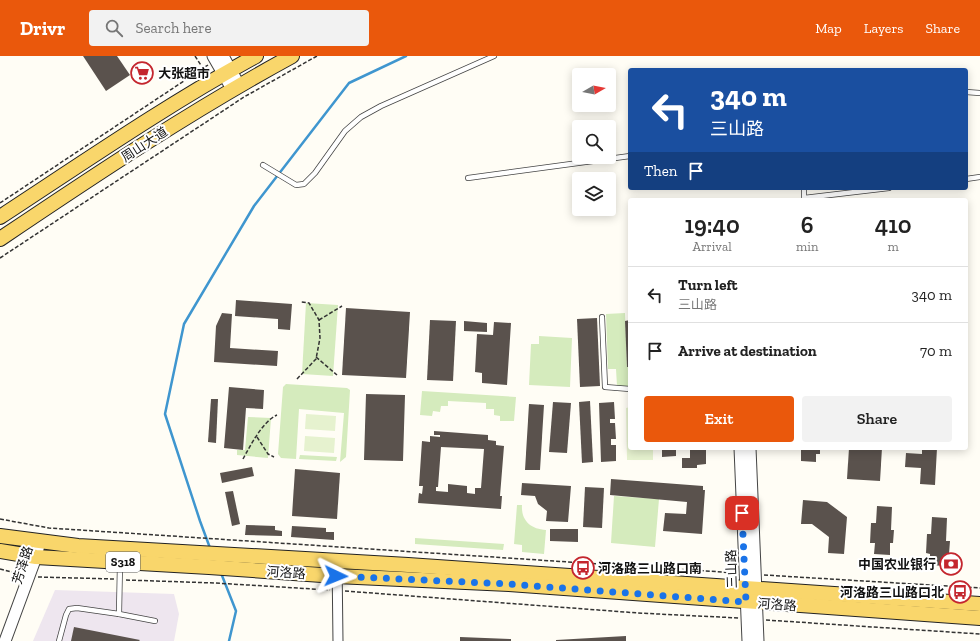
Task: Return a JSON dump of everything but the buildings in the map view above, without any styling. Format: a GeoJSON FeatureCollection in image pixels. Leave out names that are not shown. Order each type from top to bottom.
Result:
{"type":"FeatureCollection","features":[{"type":"Feature","properties":{"kind":"main road","name":"周山大道"},"geometry":{"type":"LineString","coordinates":[[0,217],[137,127],[256,56]]}},
{"type":"Feature","properties":{"kind":"main road","name":"周山大道"},"geometry":{"type":"LineString","coordinates":[[0,239],[146,142],[236,87],[292,56]]}},
{"type":"Feature","properties":{"kind":"main road","name":"河洛路"},"geometry":{"type":"LineString","coordinates":[[0,536],[78,546],[337,561],[751,596],[980,618]]}},
{"type":"Feature","properties":{"kind":"main road","name":"河洛路"},"geometry":{"type":"LineString","coordinates":[[0,551],[39,557],[243,569],[336,583],[508,584],[751,596],[980,604]]}},
{"type":"Feature","properties":{"kind":"street"},"geometry":{"type":"LineString","coordinates":[[217,57],[236,87]]}},
{"type":"Feature","properties":{"kind":"street","name":"三山路"},"geometry":{"type":"LineString","coordinates":[[740,450],[752,619],[758,641]]}},
{"type":"Feature","properties":{"kind":"street","name":"三山路"},"geometry":{"type":"LineString","coordinates":[[750,450],[750,574]]}},
{"type":"Feature","properties":{"kind":"street","name":"芳泽路"},"geometry":{"type":"LineString","coordinates":[[9,641],[39,557],[42,542]]}},
{"type":"Feature","properties":{"kind":"street"},"geometry":{"type":"LineString","coordinates":[[337,561],[336,583],[338,641]]}},
{"type":"Feature","properties":{"kind":"street","name":"芳泽路"},"geometry":{"type":"LineString","coordinates":[[5,641],[32,576]]}},
{"type":"Feature","properties":{"kind":"street","name":"三山路"},"geometry":{"type":"LineString","coordinates":[[748,641],[752,619]]}},
{"type":"Feature","properties":{"kind":"lane"},"geometry":{"type":"LineString","coordinates":[[263,165],[296,185],[304,184],[315,173],[344,131],[361,117],[381,106],[494,56]]}},
{"type":"Feature","properties":{"kind":"lane"},"geometry":{"type":"LineString","coordinates":[[968,92],[980,92]]}},
{"type":"Feature","properties":{"kind":"lane"},"geometry":{"type":"LineString","coordinates":[[468,178],[628,156]]}},
{"type":"Feature","properties":{"kind":"lane"},"geometry":{"type":"LineString","coordinates":[[968,179],[980,177]]}},
{"type":"Feature","properties":{"kind":"lane"},"geometry":{"type":"LineString","coordinates":[[812,198],[874,190]]}},
{"type":"Feature","properties":{"kind":"lane"},"geometry":{"type":"LineString","coordinates":[[602,317],[605,387],[628,390]]}},
{"type":"Feature","properties":{"kind":"lane"},"geometry":{"type":"LineString","coordinates":[[119,614],[120,562]]}},
{"type":"Feature","properties":{"kind":"lane"},"geometry":{"type":"LineString","coordinates":[[59,641],[69,609],[77,608],[155,621]]}},
{"type":"Feature","properties":{"kind":"path"},"geometry":{"type":"LineString","coordinates":[[0,258],[244,97],[317,56]]}},
{"type":"Feature","properties":{"kind":"path"},"geometry":{"type":"LineString","coordinates":[[0,202],[217,57]]}},
{"type":"Feature","properties":{"kind":"path"},"geometry":{"type":"LineString","coordinates":[[297,379],[316,359],[320,338],[319,320],[310,303],[301,302]]}},
{"type":"Feature","properties":{"kind":"path"},"geometry":{"type":"LineString","coordinates":[[319,320],[342,306]]}},
{"type":"Feature","properties":{"kind":"path"},"geometry":{"type":"LineString","coordinates":[[316,357],[338,375]]}},
{"type":"Feature","properties":{"kind":"path"},"geometry":{"type":"LineString","coordinates":[[243,459],[257,437],[260,429],[277,415]]}},
{"type":"Feature","properties":{"kind":"path"},"geometry":{"type":"LineString","coordinates":[[257,437],[268,454],[274,457]]}},
{"type":"Feature","properties":{"kind":"path"},"geometry":{"type":"LineString","coordinates":[[0,519],[49,528],[980,588]]}},
{"type":"Feature","properties":{"kind":"path"},"geometry":{"type":"LineString","coordinates":[[0,569],[32,576],[215,582],[247,585],[336,583],[638,612],[980,634]]}},
{"type":"Feature","properties":{"kind":"shaded area"},"geometry":{"type":"Polygon","coordinates":[[[55,590],[174,594],[179,614],[174,641],[33,641],[55,590]]]}},
{"type":"Feature","properties":{"kind":"green space"},"geometry":{"type":"Polygon","coordinates":[[[306,303],[338,305],[333,376],[302,374],[306,303]]]}},
{"type":"Feature","properties":{"kind":"green space"},"geometry":{"type":"Polygon","coordinates":[[[625,313],[628,386],[617,386],[616,369],[608,369],[606,314],[625,313]]]}},
{"type":"Feature","properties":{"kind":"green space"},"geometry":{"type":"Polygon","coordinates":[[[539,336],[572,338],[570,387],[529,385],[531,344],[539,344],[539,336]]]}},
{"type":"Feature","properties":{"kind":"green space"},"geometry":{"type":"Polygon","coordinates":[[[286,384],[347,388],[350,390],[346,457],[340,462],[344,413],[299,409],[296,459],[281,458],[278,454],[283,387],[286,384]]]}},
{"type":"Feature","properties":{"kind":"green space"},"geometry":{"type":"Polygon","coordinates":[[[422,391],[516,397],[514,421],[500,421],[500,416],[494,415],[494,409],[486,409],[486,403],[448,401],[448,406],[441,406],[440,412],[433,411],[432,416],[420,415],[422,391]]]}},
{"type":"Feature","properties":{"kind":"green space"},"geometry":{"type":"Polygon","coordinates":[[[626,408],[628,408],[628,450],[653,450],[653,460],[627,460],[626,408]]]}},
{"type":"Feature","properties":{"kind":"green space"},"geometry":{"type":"Polygon","coordinates":[[[306,414],[336,416],[335,431],[305,429],[306,414]]]}},
{"type":"Feature","properties":{"kind":"green space"},"geometry":{"type":"Polygon","coordinates":[[[248,417],[271,418],[268,458],[237,455],[237,450],[245,450],[248,417]]]}},
{"type":"Feature","properties":{"kind":"green space"},"geometry":{"type":"Polygon","coordinates":[[[305,436],[335,438],[334,453],[304,451],[305,436]]]}},
{"type":"Feature","properties":{"kind":"green space"},"geometry":{"type":"Polygon","coordinates":[[[300,455],[337,457],[336,461],[299,459],[300,455]]]}},
{"type":"Feature","properties":{"kind":"green space"},"geometry":{"type":"Polygon","coordinates":[[[614,496],[659,499],[655,547],[611,543],[614,496]]]}},
{"type":"Feature","properties":{"kind":"green space"},"geometry":{"type":"Polygon","coordinates":[[[517,505],[522,505],[523,516],[528,523],[536,528],[546,530],[544,554],[522,552],[522,545],[514,544],[517,505]]]}},
{"type":"Feature","properties":{"kind":"green space"},"geometry":{"type":"Polygon","coordinates":[[[415,538],[504,544],[503,550],[415,544],[415,538]]]}},
{"type":"Feature","properties":{"kind":"waterway"},"geometry":{"type":"LineString","coordinates":[[210,548],[165,414],[184,324],[254,206],[349,83],[406,56]]}},
{"type":"Feature","properties":{"kind":"waterway"},"geometry":{"type":"LineString","coordinates":[[221,573],[236,611],[229,641]]}},
{"type":"Feature","properties":{"kind":"place","name":"大张超市"},"geometry":{"type":"Point","coordinates":[142,73]}},
{"type":"Feature","properties":{"kind":"place","name":"中国农业银行"},"geometry":{"type":"Point","coordinates":[951,564]}},
{"type":"Feature","properties":{"kind":"place","name":"河洛路三山路口南"},"geometry":{"type":"Point","coordinates":[583,568]}},
{"type":"Feature","properties":{"kind":"place","name":"河洛路三山路口北"},"geometry":{"type":"Point","coordinates":[960,592]}},
{"type":"Feature","properties":{"kind":"route"},"geometry":{"type":"LineString","coordinates":[[336,576],[508,584],[746,602],[742,513]]}}]}
